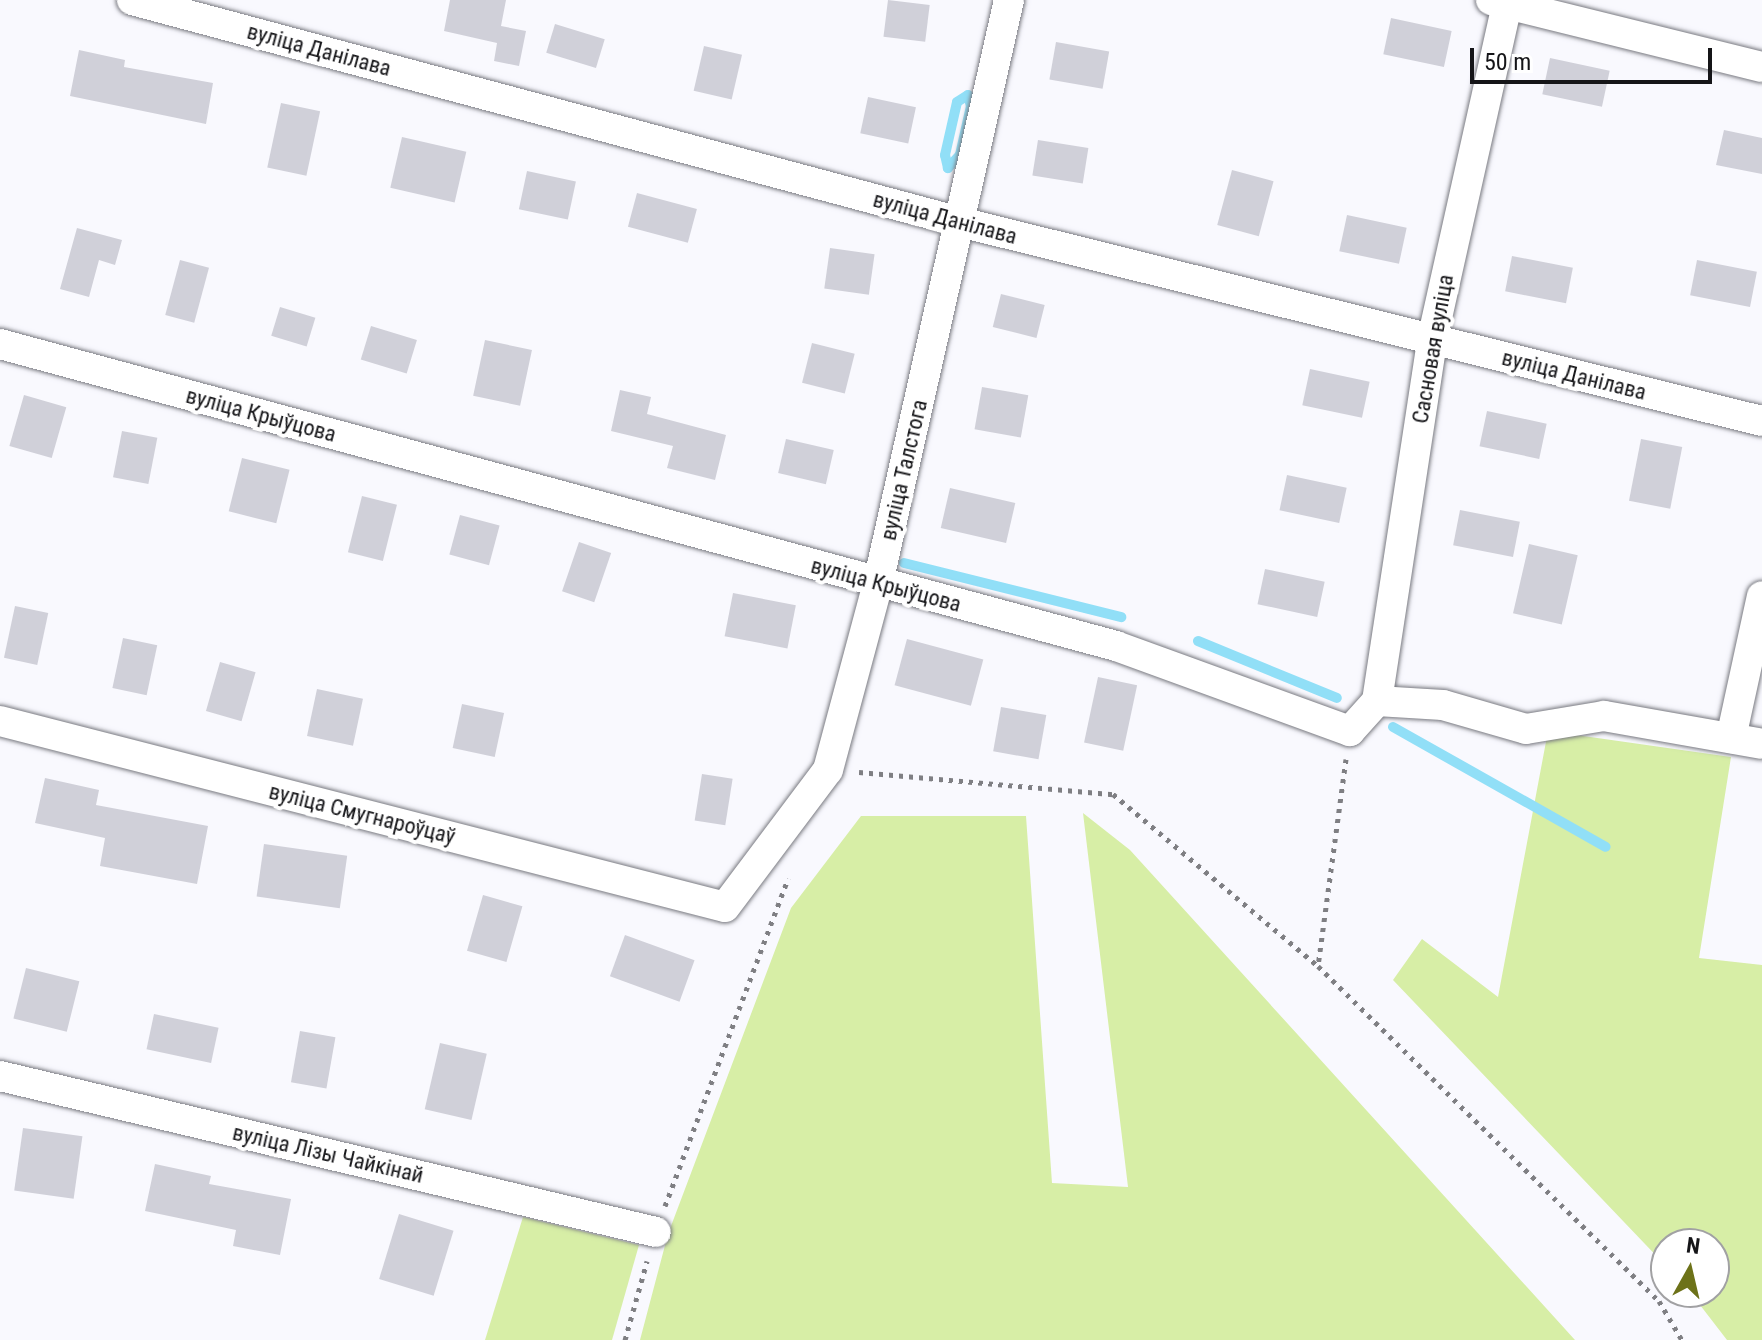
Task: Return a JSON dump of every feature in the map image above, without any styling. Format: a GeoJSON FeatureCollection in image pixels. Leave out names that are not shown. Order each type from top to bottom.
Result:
{"type":"FeatureCollection","features":[{"type":"Feature","properties":{"kind":"street","name":"вуліца Данілава"},"geometry":{"type":"LineString","coordinates":[[132,0],[960,222],[1762,421]]}},
{"type":"Feature","properties":{"kind":"street","name":"вуліца Талстога"},"geometry":{"type":"LineString","coordinates":[[725,907],[828,770],[878,583],[1009,0]]}},
{"type":"Feature","properties":{"kind":"street"},"geometry":{"type":"LineString","coordinates":[[1502,2],[1762,67]]}},
{"type":"Feature","properties":{"kind":"street","name":"Сасновая вуліца"},"geometry":{"type":"LineString","coordinates":[[1377,701],[1432,340],[1502,2]]}},
{"type":"Feature","properties":{"kind":"street","name":"вуліца Крыўцова"},"geometry":{"type":"LineString","coordinates":[[0,344],[1116,646],[1350,731]]}},
{"type":"Feature","properties":{"kind":"street"},"geometry":{"type":"LineString","coordinates":[[1731,738],[1762,596]]}},
{"type":"Feature","properties":{"kind":"street"},"geometry":{"type":"LineString","coordinates":[[1350,731],[1377,701],[1443,705],[1526,729],[1604,716],[1762,744]]}},
{"type":"Feature","properties":{"kind":"street","name":"вуліца Смугнароўцаў"},"geometry":{"type":"LineString","coordinates":[[0,721],[725,907]]}},
{"type":"Feature","properties":{"kind":"street","name":"вуліца Лізы Чайкінай"},"geometry":{"type":"LineString","coordinates":[[0,1076],[656,1232]]}},
{"type":"Feature","properties":{"kind":"path"},"geometry":{"type":"LineString","coordinates":[[1318,966],[1350,731]]}},
{"type":"Feature","properties":{"kind":"path"},"geometry":{"type":"LineString","coordinates":[[828,770],[1113,794],[1318,966],[1659,1301],[1682,1340]]}},
{"type":"Feature","properties":{"kind":"path"},"geometry":{"type":"LineString","coordinates":[[625,1340],[656,1232],[789,874]]}},
{"type":"Feature","properties":{"kind":"green space"},"geometry":{"type":"Polygon","coordinates":[[[1548,731],[1731,757],[1699,958],[1762,965],[1762,1340],[1727,1340],[1702,1308],[1730,1308],[1730,1228],[1650,1228],[1650,1249],[1393,980],[1422,939],[1498,997],[1548,731]]]}},
{"type":"Feature","properties":{"kind":"green space"},"geometry":{"type":"Polygon","coordinates":[[[1083,813],[1130,850],[1575,1340],[640,1340],[668,1234],[791,908],[861,816],[1026,816],[1052,1183],[1128,1187],[1083,813]]]}},
{"type":"Feature","properties":{"kind":"green space"},"geometry":{"type":"Polygon","coordinates":[[[523,1217],[639,1245],[612,1340],[485,1340],[523,1217]]]}},
{"type":"Feature","properties":{"kind":"building"},"geometry":{"type":"Polygon","coordinates":[[[450,0],[506,0],[501,26],[526,31],[519,66],[494,61],[497,43],[444,31],[450,0]]]}},
{"type":"Feature","properties":{"kind":"building"},"geometry":{"type":"Polygon","coordinates":[[[888,0],[930,5],[925,42],[883,37],[888,0]]]}},
{"type":"Feature","properties":{"kind":"building"},"geometry":{"type":"Polygon","coordinates":[[[1391,18],[1452,31],[1444,67],[1383,54],[1391,18]]]}},
{"type":"Feature","properties":{"kind":"building"},"geometry":{"type":"Polygon","coordinates":[[[555,24],[605,39],[596,68],[546,53],[555,24]]]}},
{"type":"Feature","properties":{"kind":"building"},"geometry":{"type":"Polygon","coordinates":[[[1056,42],[1109,51],[1103,89],[1049,79],[1056,42]]]}},
{"type":"Feature","properties":{"kind":"building"},"geometry":{"type":"Polygon","coordinates":[[[704,46],[742,55],[732,100],[694,91],[704,46]]]}},
{"type":"Feature","properties":{"kind":"building"},"geometry":{"type":"Polygon","coordinates":[[[79,50],[125,60],[124,67],[213,83],[206,124],[70,96],[79,50]]]}},
{"type":"Feature","properties":{"kind":"building"},"geometry":{"type":"Polygon","coordinates":[[[1550,58],[1610,71],[1602,107],[1542,94],[1550,58]]]}},
{"type":"Feature","properties":{"kind":"building"},"geometry":{"type":"Polygon","coordinates":[[[868,97],[916,107],[908,143],[860,133],[868,97]]]}},
{"type":"Feature","properties":{"kind":"building"},"geometry":{"type":"Polygon","coordinates":[[[281,103],[320,111],[306,176],[267,168],[281,103]]]}},
{"type":"Feature","properties":{"kind":"building"},"geometry":{"type":"Polygon","coordinates":[[[1724,130],[1762,138],[1762,174],[1716,165],[1724,130]]]}},
{"type":"Feature","properties":{"kind":"building"},"geometry":{"type":"Polygon","coordinates":[[[402,137],[466,152],[455,203],[390,188],[402,137]]]}},
{"type":"Feature","properties":{"kind":"building"},"geometry":{"type":"Polygon","coordinates":[[[1038,140],[1088,148],[1083,184],[1032,176],[1038,140]]]}},
{"type":"Feature","properties":{"kind":"building"},"geometry":{"type":"Polygon","coordinates":[[[1232,170],[1274,181],[1259,236],[1217,225],[1232,170]]]}},
{"type":"Feature","properties":{"kind":"building"},"geometry":{"type":"Polygon","coordinates":[[[527,171],[576,181],[568,220],[519,209],[527,171]]]}},
{"type":"Feature","properties":{"kind":"building"},"geometry":{"type":"Polygon","coordinates":[[[637,193],[697,209],[688,243],[628,227],[637,193]]]}},
{"type":"Feature","properties":{"kind":"building"},"geometry":{"type":"Polygon","coordinates":[[[1347,215],[1407,228],[1399,264],[1339,251],[1347,215]]]}},
{"type":"Feature","properties":{"kind":"building"},"geometry":{"type":"Polygon","coordinates":[[[77,228],[122,240],[115,265],[99,260],[89,297],[60,289],[77,228]]]}},
{"type":"Feature","properties":{"kind":"building"},"geometry":{"type":"Polygon","coordinates":[[[830,248],[875,254],[869,295],[824,289],[830,248]]]}},
{"type":"Feature","properties":{"kind":"building"},"geometry":{"type":"Polygon","coordinates":[[[1512,256],[1573,268],[1566,303],[1505,291],[1512,256]]]}},
{"type":"Feature","properties":{"kind":"building"},"geometry":{"type":"Polygon","coordinates":[[[180,260],[209,268],[194,323],[165,315],[180,260]]]}},
{"type":"Feature","properties":{"kind":"building"},"geometry":{"type":"Polygon","coordinates":[[[1697,260],[1757,272],[1750,307],[1690,295],[1697,260]]]}},
{"type":"Feature","properties":{"kind":"building"},"geometry":{"type":"Polygon","coordinates":[[[1001,294],[1045,305],[1036,338],[993,327],[1001,294]]]}},
{"type":"Feature","properties":{"kind":"building"},"geometry":{"type":"Polygon","coordinates":[[[280,307],[315,318],[307,347],[271,336],[280,307]]]}},
{"type":"Feature","properties":{"kind":"building"},"geometry":{"type":"Polygon","coordinates":[[[371,326],[417,340],[407,374],[361,359],[371,326]]]}},
{"type":"Feature","properties":{"kind":"building"},"geometry":{"type":"Polygon","coordinates":[[[485,340],[532,350],[520,406],[473,396],[485,340]]]}},
{"type":"Feature","properties":{"kind":"building"},"geometry":{"type":"Polygon","coordinates":[[[812,343],[855,354],[845,393],[802,383],[812,343]]]}},
{"type":"Feature","properties":{"kind":"building"},"geometry":{"type":"Polygon","coordinates":[[[1310,369],[1370,382],[1362,418],[1302,405],[1310,369]]]}},
{"type":"Feature","properties":{"kind":"building"},"geometry":{"type":"Polygon","coordinates":[[[982,387],[1028,395],[1021,438],[975,429],[982,387]]]}},
{"type":"Feature","properties":{"kind":"building"},"geometry":{"type":"Polygon","coordinates":[[[620,390],[651,397],[647,414],[726,435],[715,480],[667,468],[673,446],[611,431],[620,390]]]}},
{"type":"Feature","properties":{"kind":"building"},"geometry":{"type":"Polygon","coordinates":[[[24,395],[66,407],[52,458],[9,446],[24,395]]]}},
{"type":"Feature","properties":{"kind":"building"},"geometry":{"type":"Polygon","coordinates":[[[1487,411],[1547,424],[1539,459],[1480,446],[1487,411]]]}},
{"type":"Feature","properties":{"kind":"building"},"geometry":{"type":"Polygon","coordinates":[[[122,431],[157,438],[148,484],[113,477],[122,431]]]}},
{"type":"Feature","properties":{"kind":"building"},"geometry":{"type":"Polygon","coordinates":[[[786,439],[834,450],[826,484],[778,473],[786,439]]]}},
{"type":"Feature","properties":{"kind":"building"},"geometry":{"type":"Polygon","coordinates":[[[1641,439],[1682,447],[1670,509],[1629,501],[1641,439]]]}},
{"type":"Feature","properties":{"kind":"building"},"geometry":{"type":"Polygon","coordinates":[[[242,458],[290,470],[276,523],[229,511],[242,458]]]}},
{"type":"Feature","properties":{"kind":"building"},"geometry":{"type":"Polygon","coordinates":[[[1287,475],[1347,488],[1339,523],[1280,510],[1287,475]]]}},
{"type":"Feature","properties":{"kind":"building"},"geometry":{"type":"Polygon","coordinates":[[[950,488],[1015,503],[1006,543],[941,528],[950,488]]]}},
{"type":"Feature","properties":{"kind":"building"},"geometry":{"type":"Polygon","coordinates":[[[362,496],[397,505],[383,561],[348,552],[362,496]]]}},
{"type":"Feature","properties":{"kind":"building"},"geometry":{"type":"Polygon","coordinates":[[[1460,510],[1520,522],[1513,557],[1453,545],[1460,510]]]}},
{"type":"Feature","properties":{"kind":"building"},"geometry":{"type":"Polygon","coordinates":[[[460,515],[500,526],[489,565],[449,555],[460,515]]]}},
{"type":"Feature","properties":{"kind":"building"},"geometry":{"type":"Polygon","coordinates":[[[579,542],[611,553],[594,602],[562,591],[579,542]]]}},
{"type":"Feature","properties":{"kind":"building"},"geometry":{"type":"Polygon","coordinates":[[[1529,544],[1578,555],[1562,624],[1513,613],[1529,544]]]}},
{"type":"Feature","properties":{"kind":"building"},"geometry":{"type":"Polygon","coordinates":[[[1265,569],[1325,582],[1317,617],[1258,604],[1265,569]]]}},
{"type":"Feature","properties":{"kind":"building"},"geometry":{"type":"Polygon","coordinates":[[[733,593],[796,605],[787,648],[725,636],[733,593]]]}},
{"type":"Feature","properties":{"kind":"building"},"geometry":{"type":"Polygon","coordinates":[[[15,606],[48,613],[37,665],[4,658],[15,606]]]}},
{"type":"Feature","properties":{"kind":"building"},"geometry":{"type":"Polygon","coordinates":[[[123,638],[157,645],[147,695],[112,688],[123,638]]]}},
{"type":"Feature","properties":{"kind":"building"},"geometry":{"type":"Polygon","coordinates":[[[907,639],[983,659],[971,706],[895,685],[907,639]]]}},
{"type":"Feature","properties":{"kind":"building"},"geometry":{"type":"Polygon","coordinates":[[[220,662],[256,672],[242,721],[206,711],[220,662]]]}},
{"type":"Feature","properties":{"kind":"building"},"geometry":{"type":"Polygon","coordinates":[[[1098,677],[1137,685],[1123,751],[1084,743],[1098,677]]]}},
{"type":"Feature","properties":{"kind":"building"},"geometry":{"type":"Polygon","coordinates":[[[317,689],[363,699],[353,746],[307,736],[317,689]]]}},
{"type":"Feature","properties":{"kind":"building"},"geometry":{"type":"Polygon","coordinates":[[[462,704],[504,713],[495,757],[453,748],[462,704]]]}},
{"type":"Feature","properties":{"kind":"building"},"geometry":{"type":"Polygon","coordinates":[[[1001,707],[1046,715],[1038,759],[993,751],[1001,707]]]}},
{"type":"Feature","properties":{"kind":"building"},"geometry":{"type":"Polygon","coordinates":[[[702,774],[733,779],[725,825],[695,820],[702,774]]]}},
{"type":"Feature","properties":{"kind":"building"},"geometry":{"type":"Polygon","coordinates":[[[45,778],[99,790],[96,805],[208,826],[197,884],[100,866],[105,838],[35,823],[45,778]]]}},
{"type":"Feature","properties":{"kind":"building"},"geometry":{"type":"Polygon","coordinates":[[[264,844],[347,856],[340,908],[257,896],[264,844]]]}},
{"type":"Feature","properties":{"kind":"building"},"geometry":{"type":"Polygon","coordinates":[[[483,895],[522,906],[506,962],[467,951],[483,895]]]}},
{"type":"Feature","properties":{"kind":"building"},"geometry":{"type":"Polygon","coordinates":[[[625,935],[695,960],[679,1002],[610,976],[625,935]]]}},
{"type":"Feature","properties":{"kind":"building"},"geometry":{"type":"Polygon","coordinates":[[[26,968],[79,981],[67,1032],[13,1018],[26,968]]]}},
{"type":"Feature","properties":{"kind":"building"},"geometry":{"type":"Polygon","coordinates":[[[154,1014],[219,1028],[211,1063],[147,1049],[154,1014]]]}},
{"type":"Feature","properties":{"kind":"building"},"geometry":{"type":"Polygon","coordinates":[[[300,1031],[335,1037],[326,1088],[291,1082],[300,1031]]]}},
{"type":"Feature","properties":{"kind":"building"},"geometry":{"type":"Polygon","coordinates":[[[440,1043],[487,1054],[471,1120],[425,1109],[440,1043]]]}},
{"type":"Feature","properties":{"kind":"building"},"geometry":{"type":"Polygon","coordinates":[[[23,1128],[82,1136],[74,1199],[14,1190],[23,1128]]]}},
{"type":"Feature","properties":{"kind":"building"},"geometry":{"type":"Polygon","coordinates":[[[155,1164],[211,1176],[209,1184],[291,1199],[280,1255],[233,1246],[236,1230],[145,1211],[155,1164]]]}},
{"type":"Feature","properties":{"kind":"building"},"geometry":{"type":"Polygon","coordinates":[[[399,1214],[454,1231],[434,1296],[379,1279],[399,1214]]]}},
{"type":"Feature","properties":{"kind":"waterway"},"geometry":{"type":"LineString","coordinates":[[968,95],[971,106],[960,155],[948,168],[945,155],[957,102],[968,95]]}},
{"type":"Feature","properties":{"kind":"waterway"},"geometry":{"type":"LineString","coordinates":[[904,563],[1121,617]]}},
{"type":"Feature","properties":{"kind":"waterway"},"geometry":{"type":"LineString","coordinates":[[1198,641],[1337,698]]}},
{"type":"Feature","properties":{"kind":"waterway"},"geometry":{"type":"LineString","coordinates":[[1393,727],[1606,847]]}}]}
